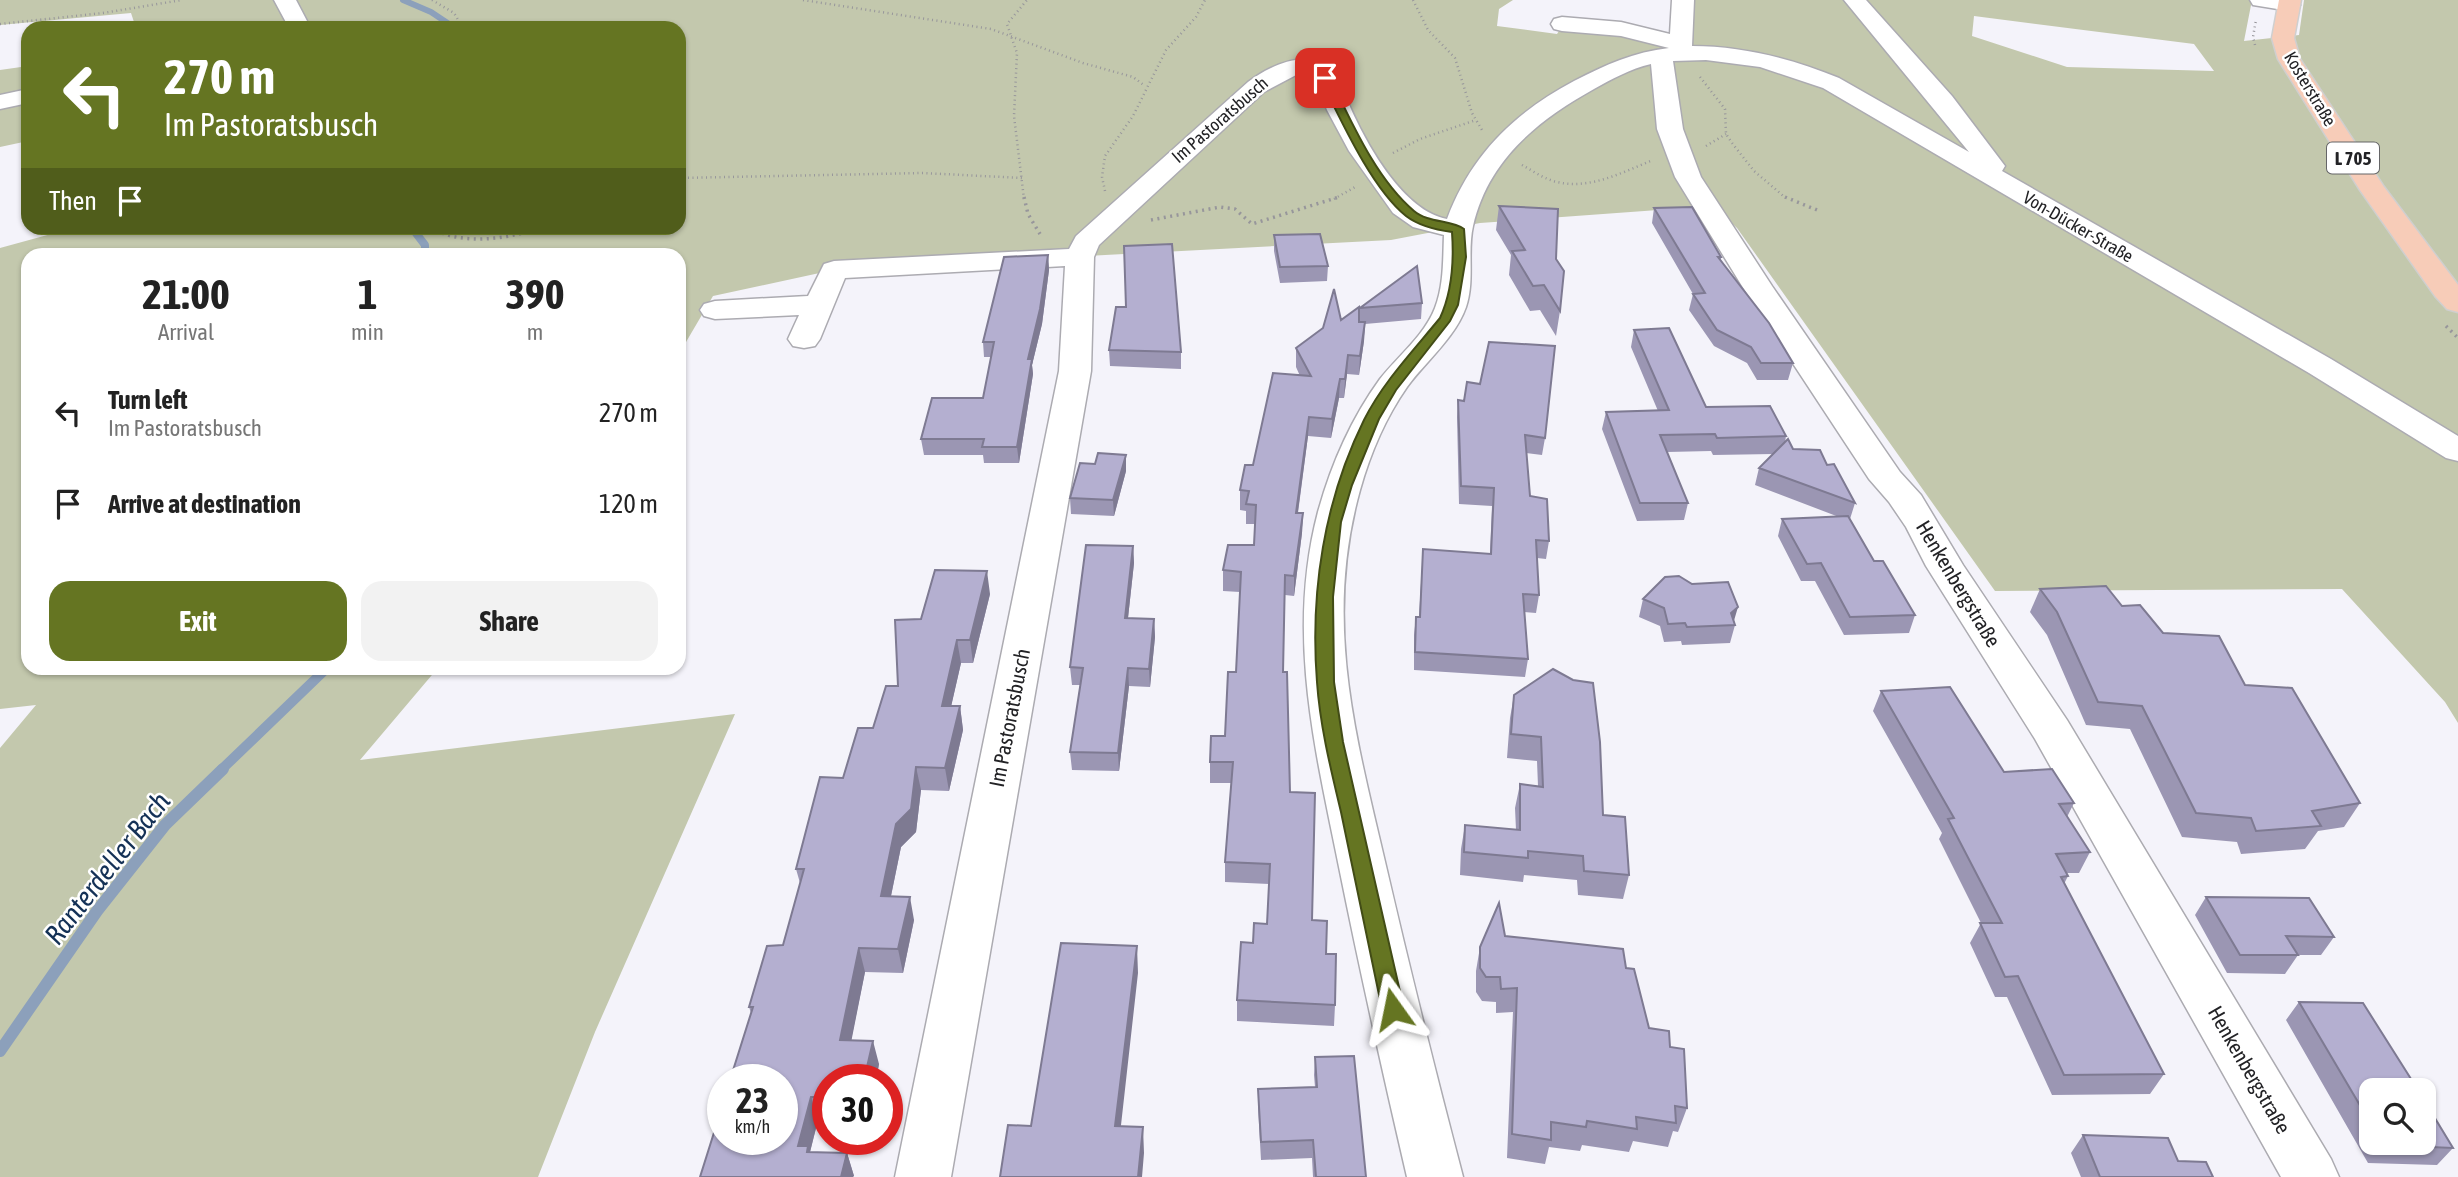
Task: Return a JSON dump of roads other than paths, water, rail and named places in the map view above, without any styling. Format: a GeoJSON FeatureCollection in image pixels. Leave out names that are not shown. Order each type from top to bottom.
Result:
{"type":"FeatureCollection","features":[{"type":"Feature","properties":{"kind":"main road","name":"Kosterstraße"},"geometry":{"type":"LineString","coordinates":[[2289,2],[2283,38],[2289,59],[2373,190],[2458,303]]}},
{"type":"Feature","properties":{"kind":"street"},"geometry":{"type":"LineString","coordinates":[[285,0],[296,21]]}},
{"type":"Feature","properties":{"kind":"street","name":"Henkenbergstraße"},"geometry":{"type":"LineString","coordinates":[[1683,0],[1678,52],[1664,65],[1665,101],[1678,158],[1757,286],[1887,479],[1903,495],[1924,527],[1963,595],[2052,731],[2311,1177]]}},
{"type":"Feature","properties":{"kind":"street"},"geometry":{"type":"LineString","coordinates":[[1854,0],[1909,59],[1975,141],[1992,166],[1985,172]]}},
{"type":"Feature","properties":{"kind":"street","name":"Kosterstraße"},"geometry":{"type":"LineString","coordinates":[[2261,0],[2289,2]]}},
{"type":"Feature","properties":{"kind":"street"},"geometry":{"type":"LineString","coordinates":[[1562,24],[1621,29],[1678,52]]}},
{"type":"Feature","properties":{"kind":"street"},"geometry":{"type":"LineString","coordinates":[[1435,1177],[1393,1009],[1334,742],[1325,682],[1325,597],[1334,522],[1344,485],[1372,419],[1390,388],[1446,318],[1452,305],[1460,257],[1458,229],[1482,173],[1498,151],[1523,124],[1550,103],[1634,61],[1678,52]]}},
{"type":"Feature","properties":{"kind":"street","name":"Von-Dücker-Straße"},"geometry":{"type":"LineString","coordinates":[[1678,52],[1761,59],[1800,69],[1831,83],[2320,366],[2458,451]]}},
{"type":"Feature","properties":{"kind":"street","name":"Im Pastoratsbusch"},"geometry":{"type":"LineString","coordinates":[[923,1177],[1076,371],[1080,257],[1086,242],[1131,215],[1256,87],[1280,70],[1296,68],[1312,70],[1325,78],[1363,174],[1411,214],[1437,226],[1458,229]]}},
{"type":"Feature","properties":{"kind":"street"},"geometry":{"type":"LineString","coordinates":[[0,102],[21,98]]}},
{"type":"Feature","properties":{"kind":"street"},"geometry":{"type":"LineString","coordinates":[[804,339],[834,270],[1080,257]]}},
{"type":"Feature","properties":{"kind":"street"},"geometry":{"type":"LineString","coordinates":[[715,310],[818,304]]}},
{"type":"Feature","properties":{"kind":"waterway","name":"Ranterdeller Bach"},"geometry":{"type":"LineString","coordinates":[[403,0],[444,21]]}},
{"type":"Feature","properties":{"kind":"waterway","name":"Ranterdeller Bach"},"geometry":{"type":"LineString","coordinates":[[417,235],[425,248]]}},
{"type":"Feature","properties":{"kind":"waterway","name":"Ranterdeller Bach"},"geometry":{"type":"LineString","coordinates":[[221,770],[320,675]]}},
{"type":"Feature","properties":{"kind":"waterway","name":"Ranterdeller Bach"},"geometry":{"type":"LineString","coordinates":[[0,1051],[97,911],[165,825],[223,769]]}}]}
